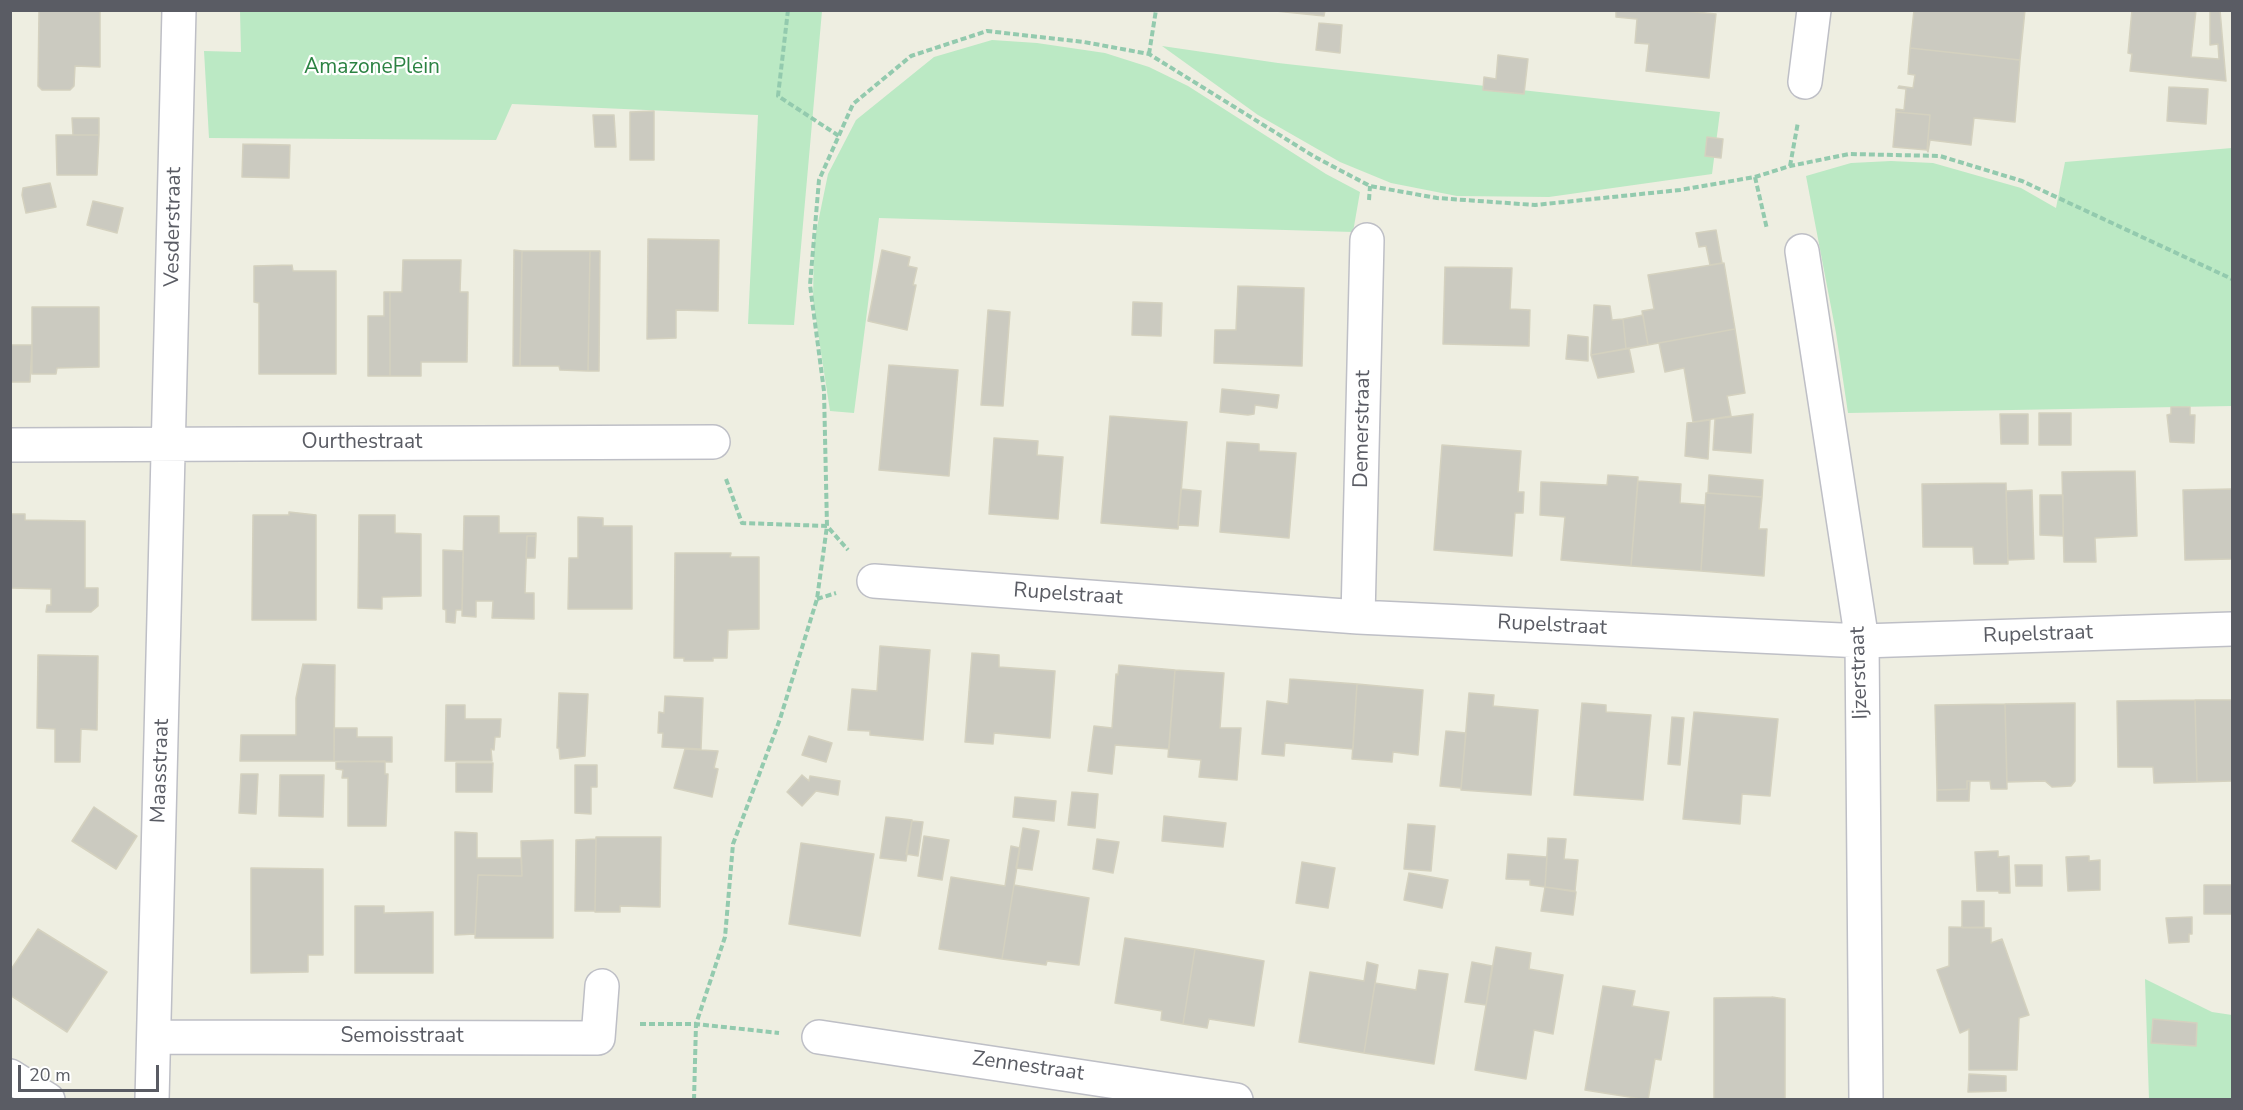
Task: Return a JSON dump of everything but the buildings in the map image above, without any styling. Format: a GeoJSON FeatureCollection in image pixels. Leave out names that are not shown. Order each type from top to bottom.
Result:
{"type":"FeatureCollection","features":[{"type":"Feature","properties":{"kind":"street","name":"Vesderstraat"},"geometry":{"type":"LineString","coordinates":[[169,443],[179,10]]}},
{"type":"Feature","properties":{"kind":"street"},"geometry":{"type":"LineString","coordinates":[[1805,82],[1814,10]]}},
{"type":"Feature","properties":{"kind":"street","name":"Demerstraat"},"geometry":{"type":"LineString","coordinates":[[1358,617],[1367,240]]}},
{"type":"Feature","properties":{"kind":"street","name":"Ijzerstraat"},"geometry":{"type":"LineString","coordinates":[[1802,251],[1862,641],[1866,1100]]}},
{"type":"Feature","properties":{"kind":"street","name":"Ourthestraat"},"geometry":{"type":"LineString","coordinates":[[10,445],[713,442]]}},
{"type":"Feature","properties":{"kind":"street","name":"Maasstraat"},"geometry":{"type":"LineString","coordinates":[[152,1100],[169,443]]}},
{"type":"Feature","properties":{"kind":"street","name":"Rupelstraat"},"geometry":{"type":"LineString","coordinates":[[873,581],[1358,617],[1862,641],[2232,629]]}},
{"type":"Feature","properties":{"kind":"street"},"geometry":{"type":"LineString","coordinates":[[599,1026],[602,986]]}},
{"type":"Feature","properties":{"kind":"street","name":"Semoisstraat"},"geometry":{"type":"LineString","coordinates":[[154,1037],[598,1038],[599,1026]]}},
{"type":"Feature","properties":{"kind":"street","name":"Zennestraat"},"geometry":{"type":"LineString","coordinates":[[819,1037],[1076,1087],[1236,1100]]}},
{"type":"Feature","properties":{"kind":"street"},"geometry":{"type":"LineString","coordinates":[[10,1076],[48,1100]]}},
{"type":"Feature","properties":{"kind":"path"},"geometry":{"type":"LineString","coordinates":[[788,10],[778,96],[839,136]]}},
{"type":"Feature","properties":{"kind":"path"},"geometry":{"type":"LineString","coordinates":[[1149,54],[1156,10]]}},
{"type":"Feature","properties":{"kind":"path"},"geometry":{"type":"LineString","coordinates":[[694,1100],[696,1024],[725,937],[733,844],[780,719],[817,599],[827,525],[824,391],[810,285],[819,180],[853,104],[911,56],[987,31],[1084,42],[1149,54],[1315,157],[1370,186],[1437,198],[1535,205],[1680,190],[1755,177],[1790,166],[1849,154],[1940,156],[2022,181],[2232,279]]}},
{"type":"Feature","properties":{"kind":"path"},"geometry":{"type":"LineString","coordinates":[[713,442],[742,523],[827,525],[873,581]]}},
{"type":"Feature","properties":{"kind":"path"},"geometry":{"type":"LineString","coordinates":[[599,1026],[696,1024],[819,1037]]}},
{"type":"Feature","properties":{"kind":"green space","name":"AmazonePlein"},"geometry":{"type":"Polygon","coordinates":[[[240,11],[822,11],[794,325],[748,324],[758,115],[512,104],[496,140],[209,138],[204,51],[241,52],[240,11]]]}},
{"type":"Feature","properties":{"kind":"green space"},"geometry":{"type":"Polygon","coordinates":[[[992,40],[1037,43],[1105,53],[1149,67],[1188,86],[1326,174],[1360,192],[1353,232],[879,218],[854,413],[830,411],[813,300],[814,242],[828,174],[856,120],[934,57],[992,40]]]}},
{"type":"Feature","properties":{"kind":"green space"},"geometry":{"type":"Polygon","coordinates":[[[1162,46],[1278,63],[1720,112],[1712,174],[1549,197],[1457,196],[1391,183],[1340,162],[1258,115],[1162,46]]]}},
{"type":"Feature","properties":{"kind":"green space"},"geometry":{"type":"Polygon","coordinates":[[[2232,148],[2232,406],[1848,413],[1836,333],[1806,176],[1851,163],[1891,161],[1933,163],[2021,188],[2056,208],[2065,162],[2232,148]]]}},
{"type":"Feature","properties":{"kind":"green space"},"geometry":{"type":"Polygon","coordinates":[[[2145,979],[2212,1012],[2232,1015],[2232,1099],[2149,1099],[2145,979]]]}}]}
